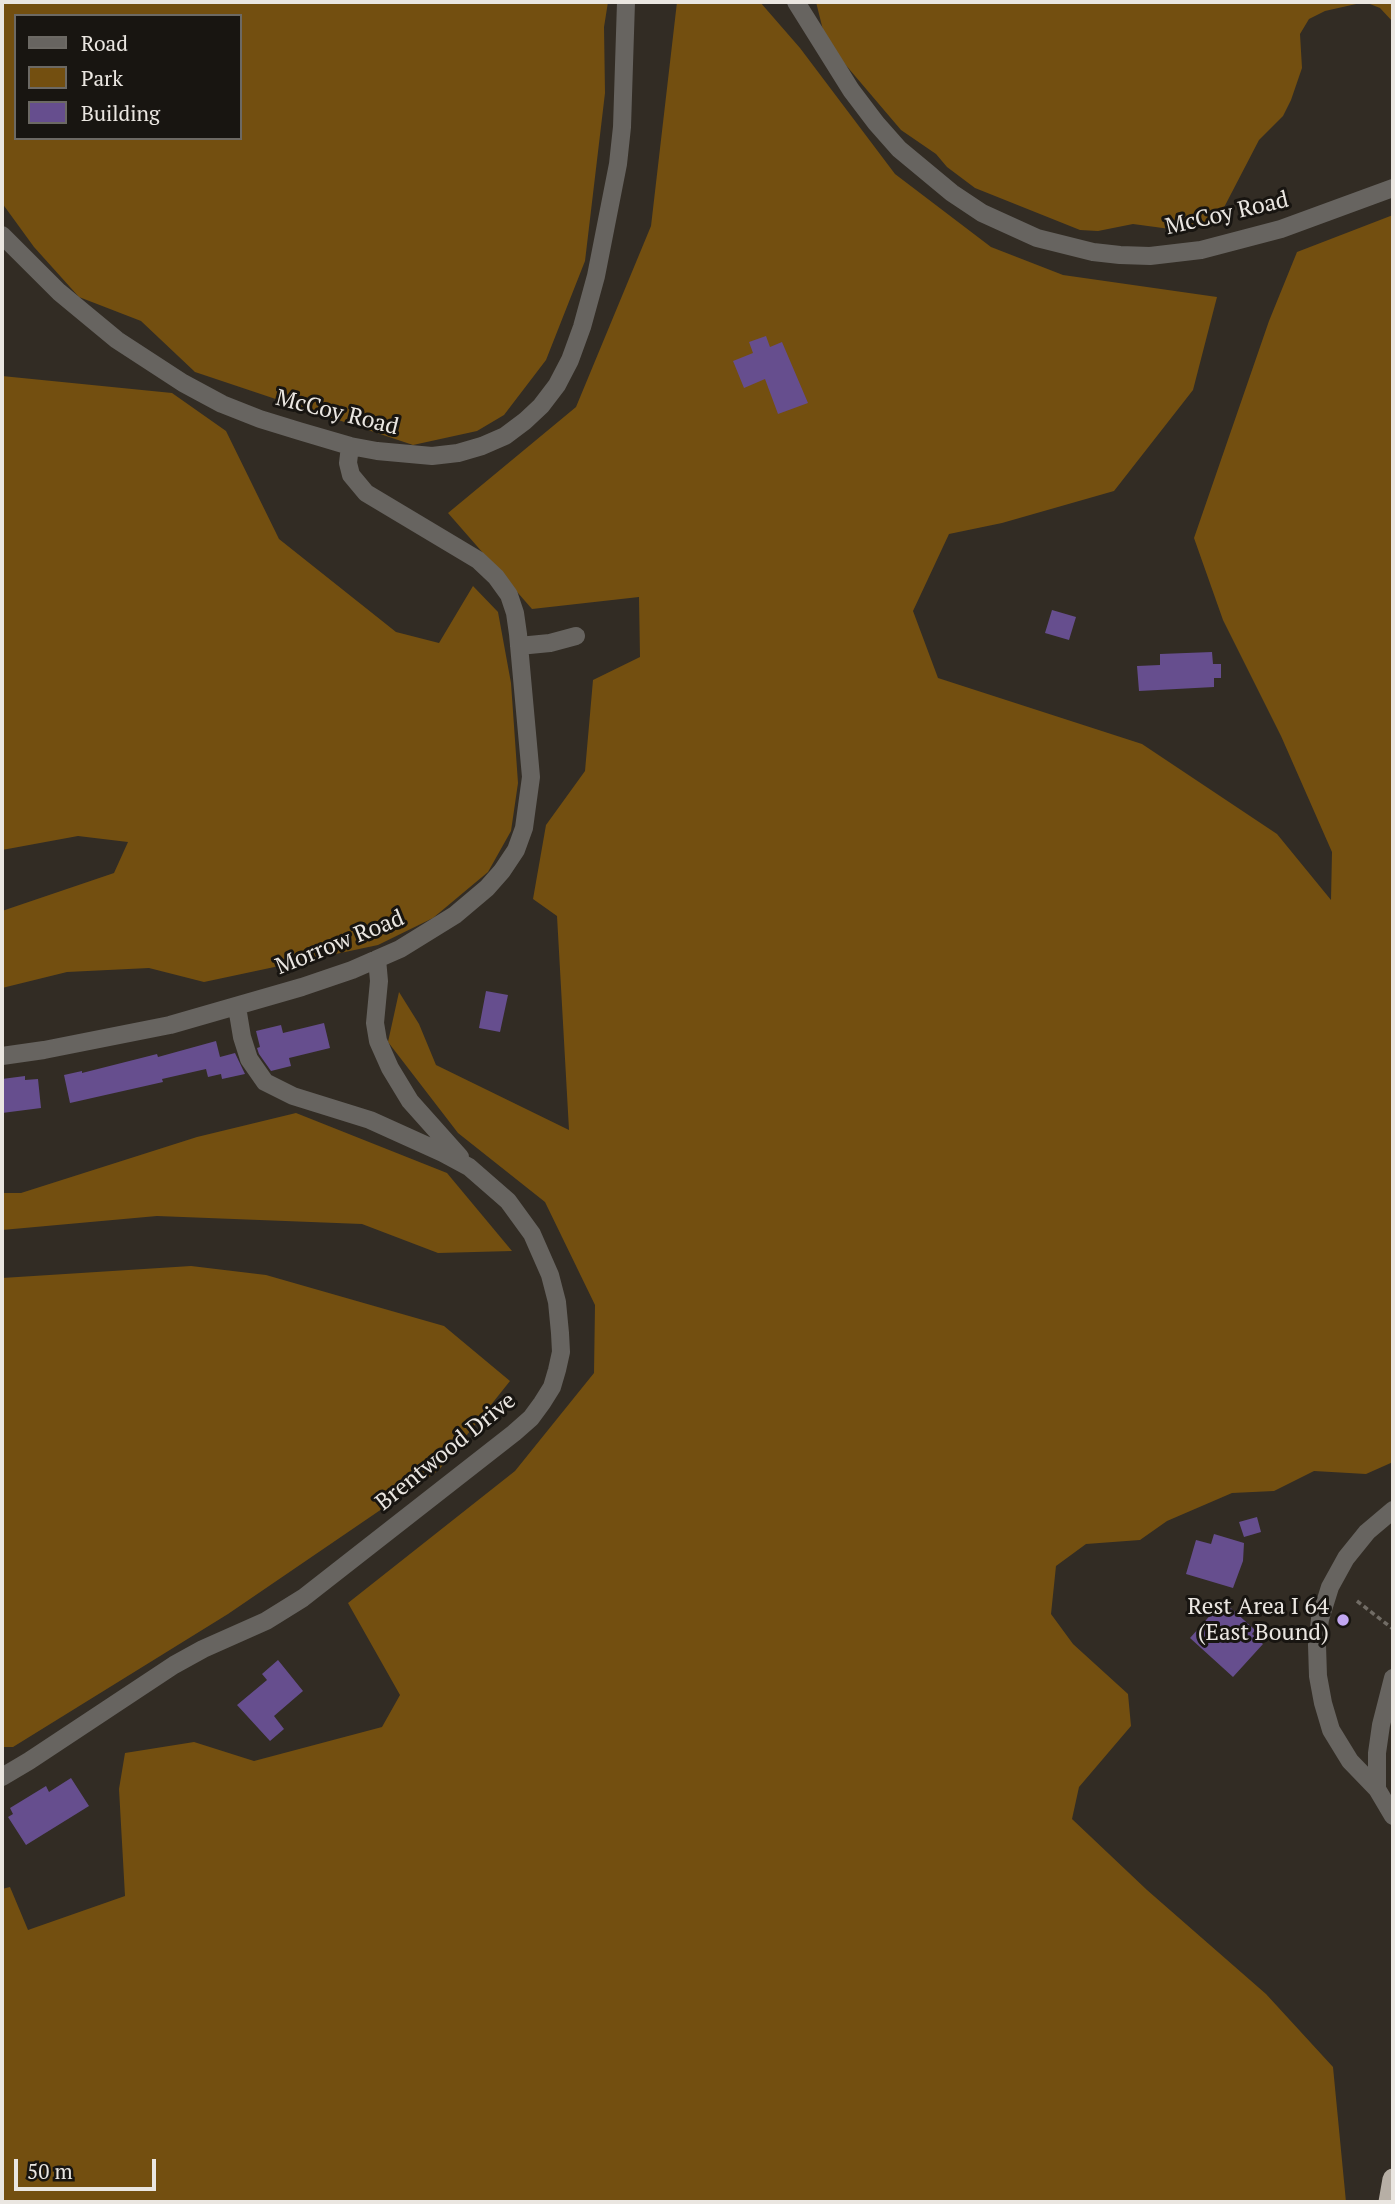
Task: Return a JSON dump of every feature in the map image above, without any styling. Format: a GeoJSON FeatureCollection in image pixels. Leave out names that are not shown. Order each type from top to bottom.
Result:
{"type":"FeatureCollection","features":[{"type":"Feature","properties":{"kind":"highway"},"geometry":{"type":"LineString","coordinates":[[1389,2202],[1393,2179]]}},
{"type":"Feature","properties":{"kind":"street","name":"McCoy Road"},"geometry":{"type":"LineString","coordinates":[[2,235],[85,314],[148,362],[222,404],[260,419],[350,446],[432,456],[458,453],[482,446],[505,436],[541,406],[570,360],[582,327],[612,198],[622,127],[626,2]]}},
{"type":"Feature","properties":{"kind":"street","name":"McCoy Road"},"geometry":{"type":"LineString","coordinates":[[796,2],[851,90],[899,149],[972,206],[1007,226],[1037,238],[1084,251],[1120,255],[1150,256],[1201,250],[1281,229],[1393,188]]}},
{"type":"Feature","properties":{"kind":"street","name":"Morrow Road"},"geometry":{"type":"LineString","coordinates":[[2,1056],[123,1035],[237,1007],[302,987],[377,959],[424,935],[455,915],[487,888],[516,850],[524,828],[531,777],[519,646],[509,595],[496,577],[478,560],[366,493],[356,484],[348,463],[350,446]]}},
{"type":"Feature","properties":{"kind":"street"},"geometry":{"type":"LineString","coordinates":[[519,646],[550,643],[576,636]]}},
{"type":"Feature","properties":{"kind":"street"},"geometry":{"type":"LineString","coordinates":[[377,959],[379,981],[375,1023],[378,1041],[410,1101],[469,1167]]}},
{"type":"Feature","properties":{"kind":"street","name":"Brentwood Drive"},"geometry":{"type":"LineString","coordinates":[[2,1776],[174,1665],[266,1621],[303,1598],[514,1433],[531,1418],[552,1387],[561,1352],[557,1302],[550,1275],[532,1234],[521,1217],[493,1186],[469,1167],[443,1153],[370,1120],[293,1096],[265,1082],[249,1059],[237,1007]]}},
{"type":"Feature","properties":{"kind":"street"},"geometry":{"type":"LineString","coordinates":[[1393,1510],[1367,1532],[1346,1558],[1330,1587],[1320,1619],[1317,1645],[1318,1676],[1331,1730],[1350,1761],[1377,1789],[1393,1816]]}},
{"type":"Feature","properties":{"kind":"street"},"geometry":{"type":"LineString","coordinates":[[1377,1789],[1377,1753],[1381,1725],[1393,1678]]}},
{"type":"Feature","properties":{"kind":"path"},"geometry":{"type":"LineString","coordinates":[[1357,1601],[1393,1629]]}},
{"type":"Feature","properties":{"kind":"green space"},"geometry":{"type":"Polygon","coordinates":[[[2,2],[608,2],[604,27],[605,93],[585,261],[546,360],[504,415],[477,431],[413,445],[195,372],[141,321],[79,297],[34,247],[2,203],[2,2]]]}},
{"type":"Feature","properties":{"kind":"green space"},"geometry":{"type":"Polygon","coordinates":[[[677,2],[760,2],[800,48],[895,174],[991,247],[1063,275],[1217,297],[1193,390],[1114,491],[1002,523],[949,534],[913,611],[938,678],[1142,744],[1277,834],[1331,900],[1332,852],[1281,736],[1223,620],[1194,538],[1269,321],[1297,252],[1393,215],[1393,1462],[1366,1474],[1314,1471],[1274,1491],[1232,1493],[1167,1521],[1140,1540],[1086,1544],[1056,1566],[1051,1614],[1073,1644],[1128,1694],[1131,1726],[1079,1787],[1072,1819],[1147,1890],[1266,1994],[1333,2067],[1346,2202],[2,2202],[2,1889],[10,1887],[28,1930],[125,1896],[119,1789],[125,1753],[194,1742],[254,1761],[382,1727],[400,1695],[348,1603],[515,1471],[594,1373],[595,1305],[545,1202],[458,1133],[388,1042],[399,992],[419,1024],[436,1065],[569,1130],[557,916],[533,899],[546,825],[585,771],[593,680],[640,657],[639,597],[532,609],[448,513],[576,407],[651,226],[677,2]]]}},
{"type":"Feature","properties":{"kind":"green space"},"geometry":{"type":"Polygon","coordinates":[[[816,2],[1365,2],[1325,11],[1309,19],[1300,34],[1302,68],[1291,100],[1283,116],[1259,140],[1218,219],[1185,231],[1133,224],[1098,231],[1080,230],[975,188],[947,167],[936,154],[901,130],[844,63],[824,34],[816,2]]]}},
{"type":"Feature","properties":{"kind":"green space"},"geometry":{"type":"Polygon","coordinates":[[[1365,2],[1393,2],[1393,22],[1380,8],[1365,2]]]}},
{"type":"Feature","properties":{"kind":"green space"},"geometry":{"type":"Polygon","coordinates":[[[2,376],[172,393],[226,431],[279,539],[396,632],[439,643],[473,586],[498,612],[511,683],[518,783],[511,831],[488,872],[433,918],[378,945],[204,982],[149,968],[67,972],[2,988],[2,911],[114,873],[128,842],[78,836],[2,850],[2,376]]]}},
{"type":"Feature","properties":{"kind":"green space"},"geometry":{"type":"Polygon","coordinates":[[[296,1113],[447,1173],[512,1251],[438,1253],[362,1224],[157,1216],[2,1230],[2,1193],[21,1193],[197,1137],[296,1113]]]}},
{"type":"Feature","properties":{"kind":"green space"},"geometry":{"type":"Polygon","coordinates":[[[191,1266],[266,1275],[444,1326],[510,1381],[439,1470],[228,1614],[13,1747],[2,1747],[2,1278],[191,1266]]]}},
{"type":"Feature","properties":{"kind":"building"},"geometry":{"type":"Polygon","coordinates":[[[766,336],[770,347],[782,342],[808,403],[778,414],[765,379],[744,388],[733,361],[753,353],[749,342],[766,336]]]}},
{"type":"Feature","properties":{"kind":"building"},"geometry":{"type":"Polygon","coordinates":[[[1052,610],[1076,617],[1069,640],[1045,633],[1052,610]]]}},
{"type":"Feature","properties":{"kind":"building"},"geometry":{"type":"Polygon","coordinates":[[[1212,652],[1213,664],[1221,664],[1221,678],[1214,678],[1214,687],[1139,691],[1137,666],[1160,665],[1160,654],[1212,652]]]}},
{"type":"Feature","properties":{"kind":"building"},"geometry":{"type":"Polygon","coordinates":[[[486,991],[508,995],[500,1032],[479,1028],[486,991]]]}},
{"type":"Feature","properties":{"kind":"building"},"geometry":{"type":"Polygon","coordinates":[[[324,1023],[330,1048],[289,1058],[291,1066],[271,1071],[259,1054],[256,1031],[281,1025],[283,1033],[324,1023]]]}},
{"type":"Feature","properties":{"kind":"building"},"geometry":{"type":"Polygon","coordinates":[[[216,1041],[220,1057],[235,1053],[245,1074],[222,1079],[221,1074],[208,1077],[206,1069],[162,1079],[163,1082],[70,1103],[64,1075],[157,1054],[158,1057],[216,1041]]]}},
{"type":"Feature","properties":{"kind":"building"},"geometry":{"type":"Polygon","coordinates":[[[25,1076],[25,1080],[38,1079],[41,1108],[2,1113],[2,1079],[25,1076]]]}},
{"type":"Feature","properties":{"kind":"building"},"geometry":{"type":"Polygon","coordinates":[[[1257,1517],[1261,1532],[1244,1537],[1239,1522],[1257,1517]]]}},
{"type":"Feature","properties":{"kind":"building"},"geometry":{"type":"Polygon","coordinates":[[[1214,1534],[1244,1543],[1243,1561],[1233,1588],[1186,1574],[1196,1540],[1211,1544],[1214,1534]]]}},
{"type":"Feature","properties":{"kind":"building"},"geometry":{"type":"Polygon","coordinates":[[[1223,1601],[1255,1630],[1252,1634],[1263,1644],[1233,1677],[1190,1638],[1223,1601]]]}},
{"type":"Feature","properties":{"kind":"building"},"geometry":{"type":"Polygon","coordinates":[[[278,1660],[303,1691],[274,1716],[284,1729],[270,1741],[237,1705],[267,1680],[262,1674],[278,1660]]]}},
{"type":"Feature","properties":{"kind":"building"},"geometry":{"type":"Polygon","coordinates":[[[71,1778],[89,1806],[26,1845],[8,1817],[13,1814],[10,1808],[46,1786],[49,1792],[71,1778]]]}},
{"type":"Feature","properties":{"kind":"place","name":"Rest Area I 64 (East Bound)"},"geometry":{"type":"Point","coordinates":[1343,1620]}}]}
